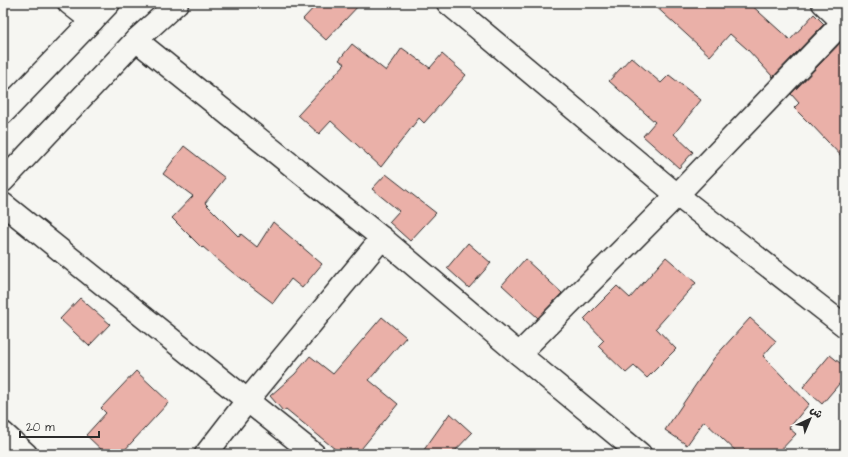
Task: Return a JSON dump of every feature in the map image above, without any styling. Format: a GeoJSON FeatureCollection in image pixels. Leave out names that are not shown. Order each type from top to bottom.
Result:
{"type":"FeatureCollection","features":[{"type":"Feature","properties":{"kind":"street"},"geometry":{"type":"LineString","coordinates":[[70,3],[92,21]]}},
{"type":"Feature","properties":{"kind":"street"},"geometry":{"type":"LineString","coordinates":[[4,110],[109,3]]}},
{"type":"Feature","properties":{"kind":"street"},"geometry":{"type":"LineString","coordinates":[[3,182],[136,40],[177,3]]}},
{"type":"Feature","properties":{"kind":"street"},"geometry":{"type":"LineString","coordinates":[[448,3],[677,194],[845,326]]}},
{"type":"Feature","properties":{"kind":"street"},"geometry":{"type":"LineString","coordinates":[[519,354],[844,22],[823,3]]}},
{"type":"Feature","properties":{"kind":"street"},"geometry":{"type":"LineString","coordinates":[[136,40],[382,238],[640,454]]}},
{"type":"Feature","properties":{"kind":"street"},"geometry":{"type":"LineString","coordinates":[[3,204],[314,454]]}},
{"type":"Feature","properties":{"kind":"street"},"geometry":{"type":"LineString","coordinates":[[206,454],[247,401],[382,238]]}},
{"type":"Feature","properties":{"kind":"street"},"geometry":{"type":"LineString","coordinates":[[3,433],[26,454]]}},
{"type":"Feature","properties":{"kind":"building"},"geometry":{"type":"Polygon","coordinates":[[[318,3],[361,3],[326,40],[303,19],[318,3]]]}},
{"type":"Feature","properties":{"kind":"building"},"geometry":{"type":"Polygon","coordinates":[[[652,3],[749,3],[790,40],[814,14],[824,24],[773,77],[747,49],[730,34],[710,56],[652,3]]]}},
{"type":"Feature","properties":{"kind":"building"},"geometry":{"type":"Polygon","coordinates":[[[843,40],[845,43],[845,160],[794,108],[799,103],[791,94],[843,40]]]}},
{"type":"Feature","properties":{"kind":"building"},"geometry":{"type":"Polygon","coordinates":[[[352,44],[386,71],[402,48],[430,68],[442,54],[466,75],[424,123],[419,118],[381,167],[331,121],[319,134],[298,115],[345,64],[339,60],[352,44]]]}},
{"type":"Feature","properties":{"kind":"building"},"geometry":{"type":"Polygon","coordinates":[[[631,57],[661,83],[669,75],[701,100],[674,134],[693,152],[679,168],[643,136],[655,122],[609,81],[631,57]]]}},
{"type":"Feature","properties":{"kind":"building"},"geometry":{"type":"Polygon","coordinates":[[[184,146],[225,178],[205,203],[239,237],[241,234],[257,247],[273,222],[322,264],[302,288],[291,279],[273,303],[232,272],[203,247],[202,248],[172,218],[193,196],[163,174],[184,146]]]}},
{"type":"Feature","properties":{"kind":"building"},"geometry":{"type":"Polygon","coordinates":[[[386,174],[436,213],[410,241],[389,222],[399,211],[372,189],[386,174]]]}},
{"type":"Feature","properties":{"kind":"building"},"geometry":{"type":"Polygon","coordinates":[[[468,243],[491,263],[469,288],[447,268],[468,243]]]}},
{"type":"Feature","properties":{"kind":"building"},"geometry":{"type":"Polygon","coordinates":[[[666,257],[696,283],[656,328],[676,349],[647,378],[634,366],[626,373],[598,346],[604,340],[584,319],[617,286],[630,298],[666,257]]]}},
{"type":"Feature","properties":{"kind":"building"},"geometry":{"type":"Polygon","coordinates":[[[525,259],[562,293],[538,318],[502,285],[525,259]]]}},
{"type":"Feature","properties":{"kind":"building"},"geometry":{"type":"Polygon","coordinates":[[[80,298],[110,324],[89,346],[60,319],[80,298]]]}},
{"type":"Feature","properties":{"kind":"building"},"geometry":{"type":"Polygon","coordinates":[[[382,317],[406,337],[369,380],[398,404],[357,454],[341,454],[286,409],[283,411],[270,396],[295,374],[310,356],[333,374],[382,317]]]}},
{"type":"Feature","properties":{"kind":"building"},"geometry":{"type":"Polygon","coordinates":[[[750,318],[776,341],[763,356],[809,404],[789,428],[796,434],[777,454],[739,454],[704,421],[687,445],[665,430],[714,358],[750,318]]]}},
{"type":"Feature","properties":{"kind":"building"},"geometry":{"type":"Polygon","coordinates":[[[830,355],[845,367],[845,377],[822,404],[803,387],[830,355]]]}},
{"type":"Feature","properties":{"kind":"building"},"geometry":{"type":"Polygon","coordinates":[[[136,371],[169,402],[121,454],[106,454],[86,435],[106,413],[101,408],[136,371]]]}},
{"type":"Feature","properties":{"kind":"building"},"geometry":{"type":"Polygon","coordinates":[[[450,413],[472,433],[452,454],[421,454],[450,413]]]}}]}
